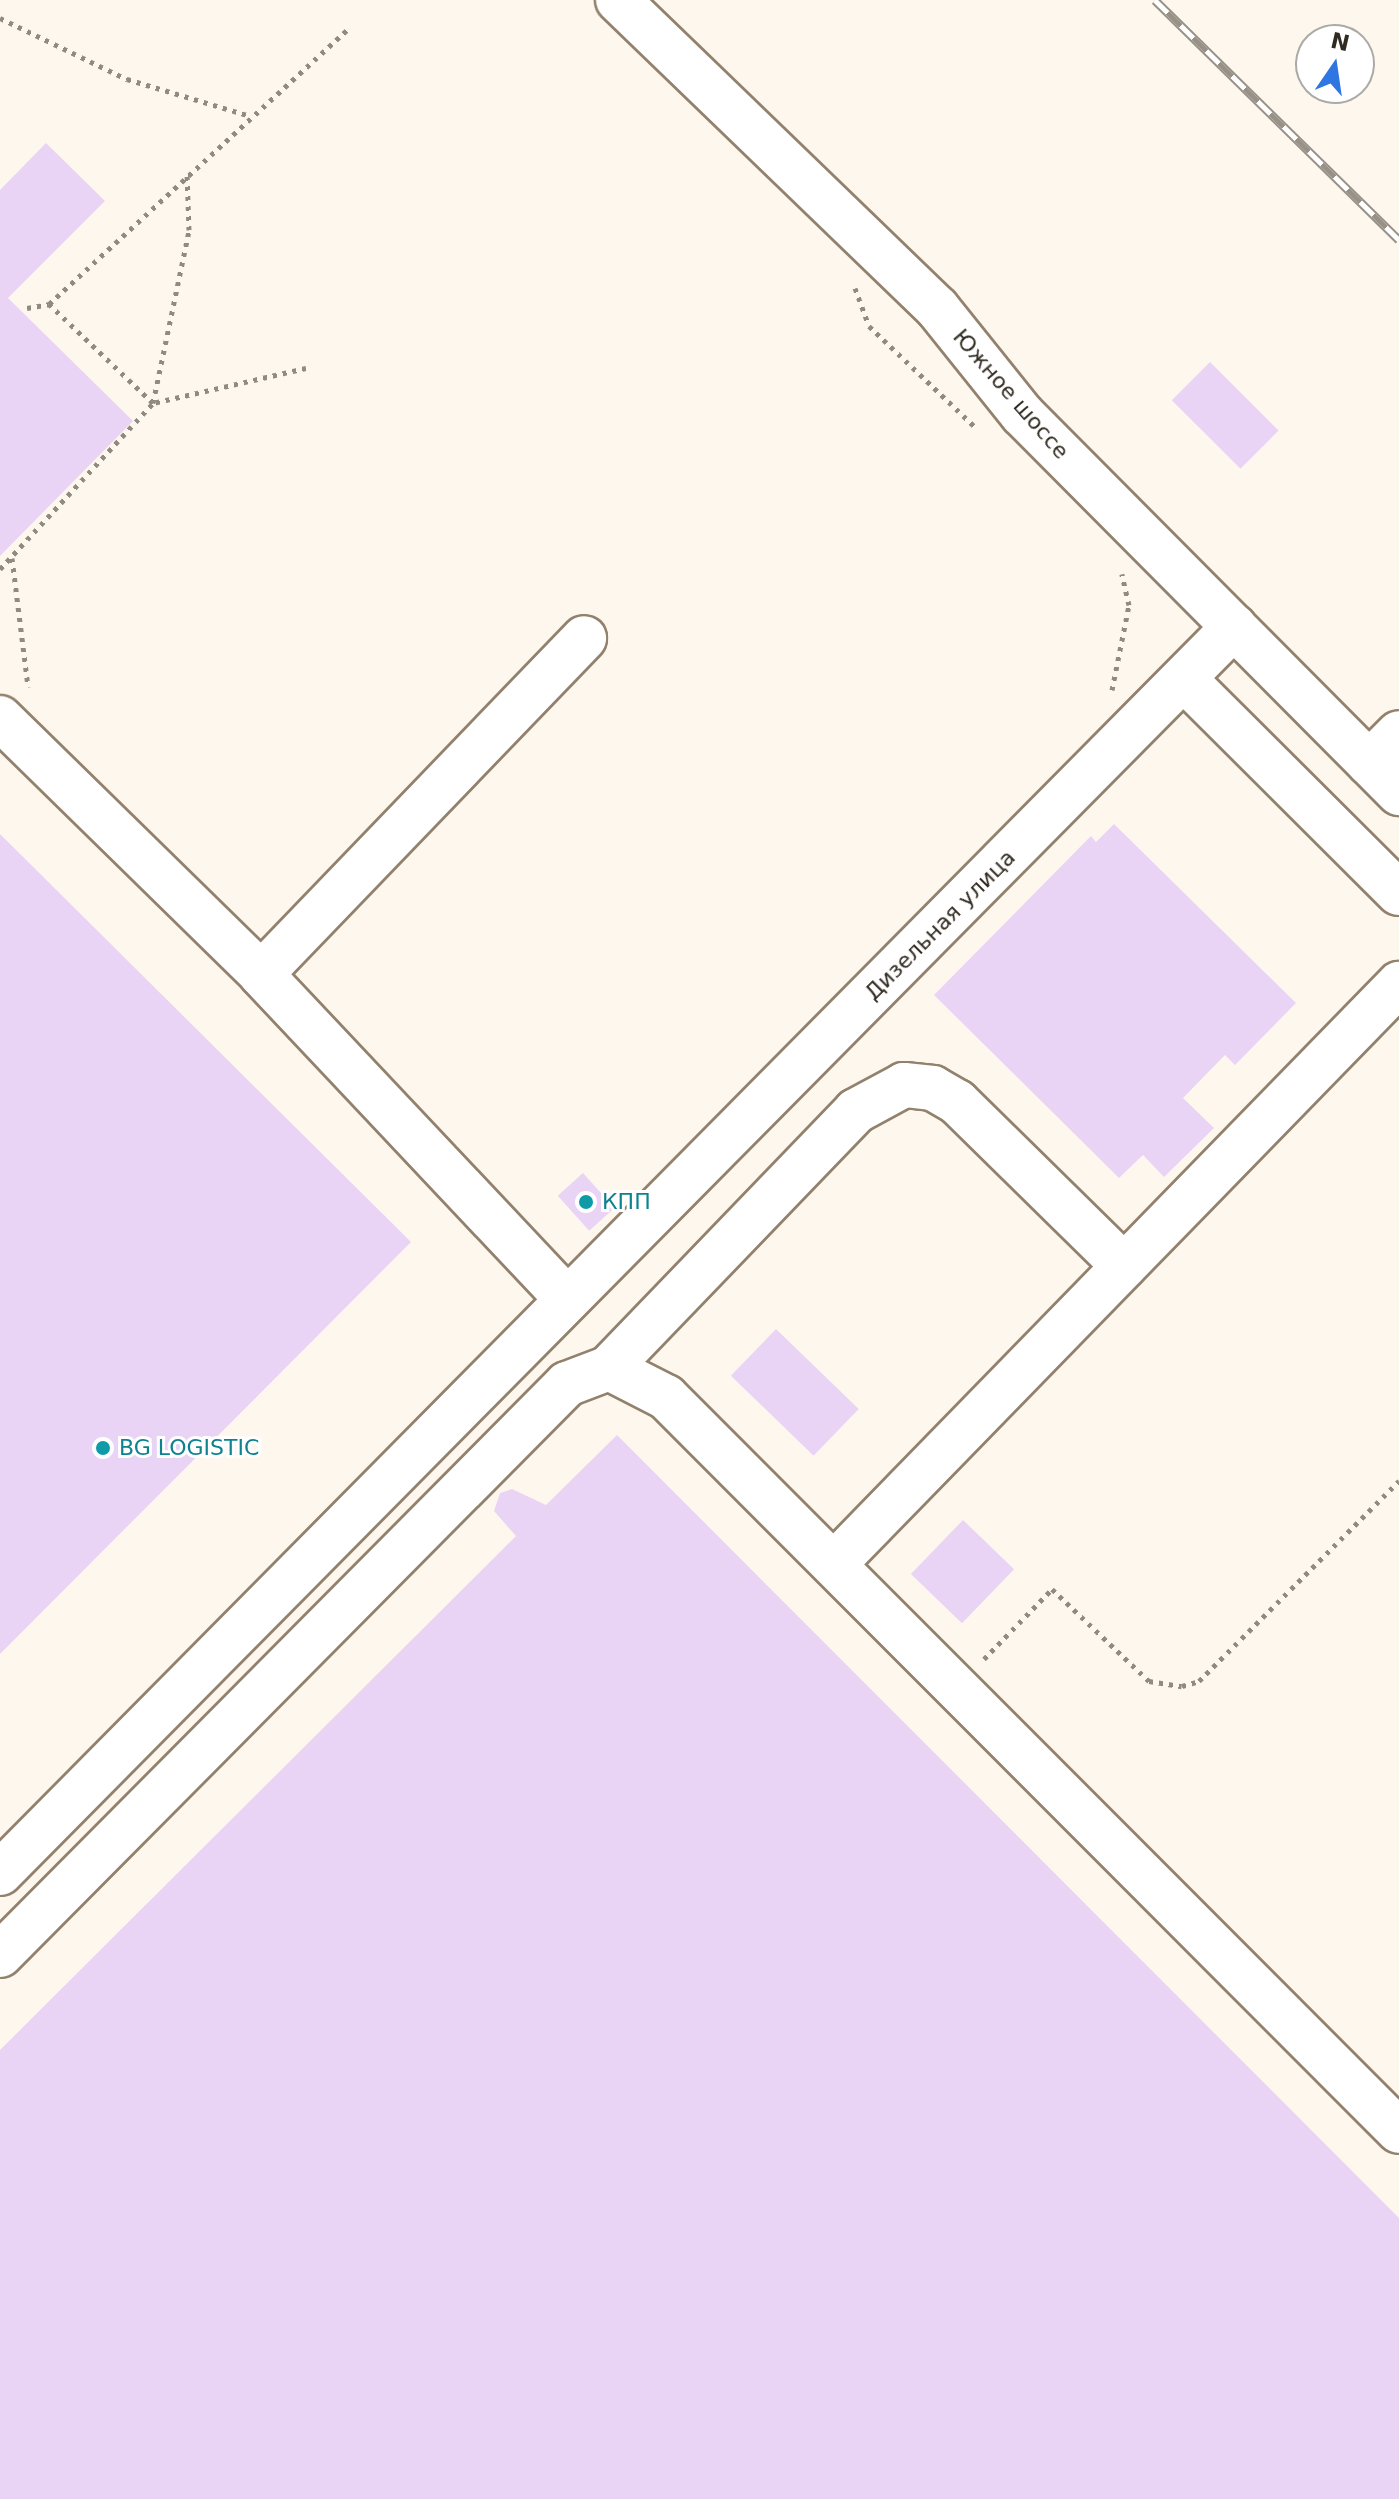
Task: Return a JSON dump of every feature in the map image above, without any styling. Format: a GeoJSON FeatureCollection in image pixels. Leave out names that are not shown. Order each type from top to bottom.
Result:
{"type":"FeatureCollection","features":[{"type":"Feature","properties":{"kind":"street","name":"Южное шоссе"},"geometry":{"type":"LineString","coordinates":[[618,0],[937,308],[1022,414],[1234,627],[1384,748],[1399,793]]}},
{"type":"Feature","properties":{"kind":"street","name":"Дизельная улица"},"geometry":{"type":"LineString","coordinates":[[0,1873],[1234,627]]}},
{"type":"Feature","properties":{"kind":"street"},"geometry":{"type":"LineString","coordinates":[[261,974],[584,638]]}},
{"type":"Feature","properties":{"kind":"street"},"geometry":{"type":"LineString","coordinates":[[1184,679],[1399,893]]}},
{"type":"Feature","properties":{"kind":"street"},"geometry":{"type":"LineString","coordinates":[[14,705],[261,974],[567,1299]]}},
{"type":"Feature","properties":{"kind":"street"},"geometry":{"type":"LineString","coordinates":[[834,1564],[1399,984]]}},
{"type":"Feature","properties":{"kind":"street"},"geometry":{"type":"LineString","coordinates":[[0,1955],[567,1384],[609,1368],[856,1111],[904,1085],[933,1088],[957,1102],[1124,1266]]}},
{"type":"Feature","properties":{"kind":"street"},"geometry":{"type":"LineString","coordinates":[[609,1368],[666,1397],[1399,2131]]}},
{"type":"Feature","properties":{"kind":"path"},"geometry":{"type":"LineString","coordinates":[[0,18],[127,79],[248,115]]}},
{"type":"Feature","properties":{"kind":"path"},"geometry":{"type":"LineString","coordinates":[[27,308],[49,304],[248,115],[347,30]]}},
{"type":"Feature","properties":{"kind":"path"},"geometry":{"type":"LineString","coordinates":[[0,569],[153,403],[189,230],[187,173]]}},
{"type":"Feature","properties":{"kind":"path"},"geometry":{"type":"LineString","coordinates":[[854,284],[869,326],[984,435]]}},
{"type":"Feature","properties":{"kind":"path"},"geometry":{"type":"LineString","coordinates":[[49,304],[153,403]]}},
{"type":"Feature","properties":{"kind":"path"},"geometry":{"type":"LineString","coordinates":[[153,403],[306,368]]}},
{"type":"Feature","properties":{"kind":"path"},"geometry":{"type":"LineString","coordinates":[[12,557],[14,705]]}},
{"type":"Feature","properties":{"kind":"path"},"geometry":{"type":"LineString","coordinates":[[1121,566],[1129,605],[1110,701],[1132,732]]}},
{"type":"Feature","properties":{"kind":"path"},"geometry":{"type":"LineString","coordinates":[[978,1666],[1052,1589],[1149,1681],[1182,1686],[1199,1681],[1399,1481]]}},
{"type":"Feature","properties":{"kind":"building"},"geometry":{"type":"Polygon","coordinates":[[[46,143],[105,201],[8,298],[133,421],[0,556],[0,190],[46,143]]]}},
{"type":"Feature","properties":{"kind":"building"},"geometry":{"type":"Polygon","coordinates":[[[1210,362],[1279,431],[1240,469],[1172,400],[1210,362]]]}},
{"type":"Feature","properties":{"kind":"building"},"geometry":{"type":"Polygon","coordinates":[[[1114,824],[1296,1003],[1235,1065],[1225,1055],[1183,1098],[1214,1128],[1164,1177],[1143,1155],[1119,1178],[934,995],[1091,836],[1096,842],[1114,824]]]}},
{"type":"Feature","properties":{"kind":"building","name":"BG LOGISTIC"},"geometry":{"type":"Polygon","coordinates":[[[0,834],[411,1242],[0,1654],[0,834]]]}},
{"type":"Feature","properties":{"kind":"building","name":"КПП"},"geometry":{"type":"Polygon","coordinates":[[[583,1173],[614,1208],[589,1231],[558,1196],[583,1173]]]}},
{"type":"Feature","properties":{"kind":"building"},"geometry":{"type":"Polygon","coordinates":[[[776,1329],[859,1409],[814,1456],[731,1376],[776,1329]]]}},
{"type":"Feature","properties":{"kind":"building"},"geometry":{"type":"Polygon","coordinates":[[[617,1435],[1399,2218],[1399,2499],[0,2499],[0,2050],[516,1536],[494,1511],[500,1493],[512,1489],[546,1505],[617,1435]]]}},
{"type":"Feature","properties":{"kind":"building"},"geometry":{"type":"Polygon","coordinates":[[[963,1520],[1014,1569],[962,1623],[911,1574],[963,1520]]]}},
{"type":"Feature","properties":{"kind":"railway"},"geometry":{"type":"LineString","coordinates":[[1155,0],[1399,240]]}},
{"type":"Feature","properties":{"kind":"place","name":"КПП"},"geometry":{"type":"Point","coordinates":[586,1202]}},
{"type":"Feature","properties":{"kind":"place","name":"BG LOGISTIC"},"geometry":{"type":"Point","coordinates":[103,1448]}}]}
